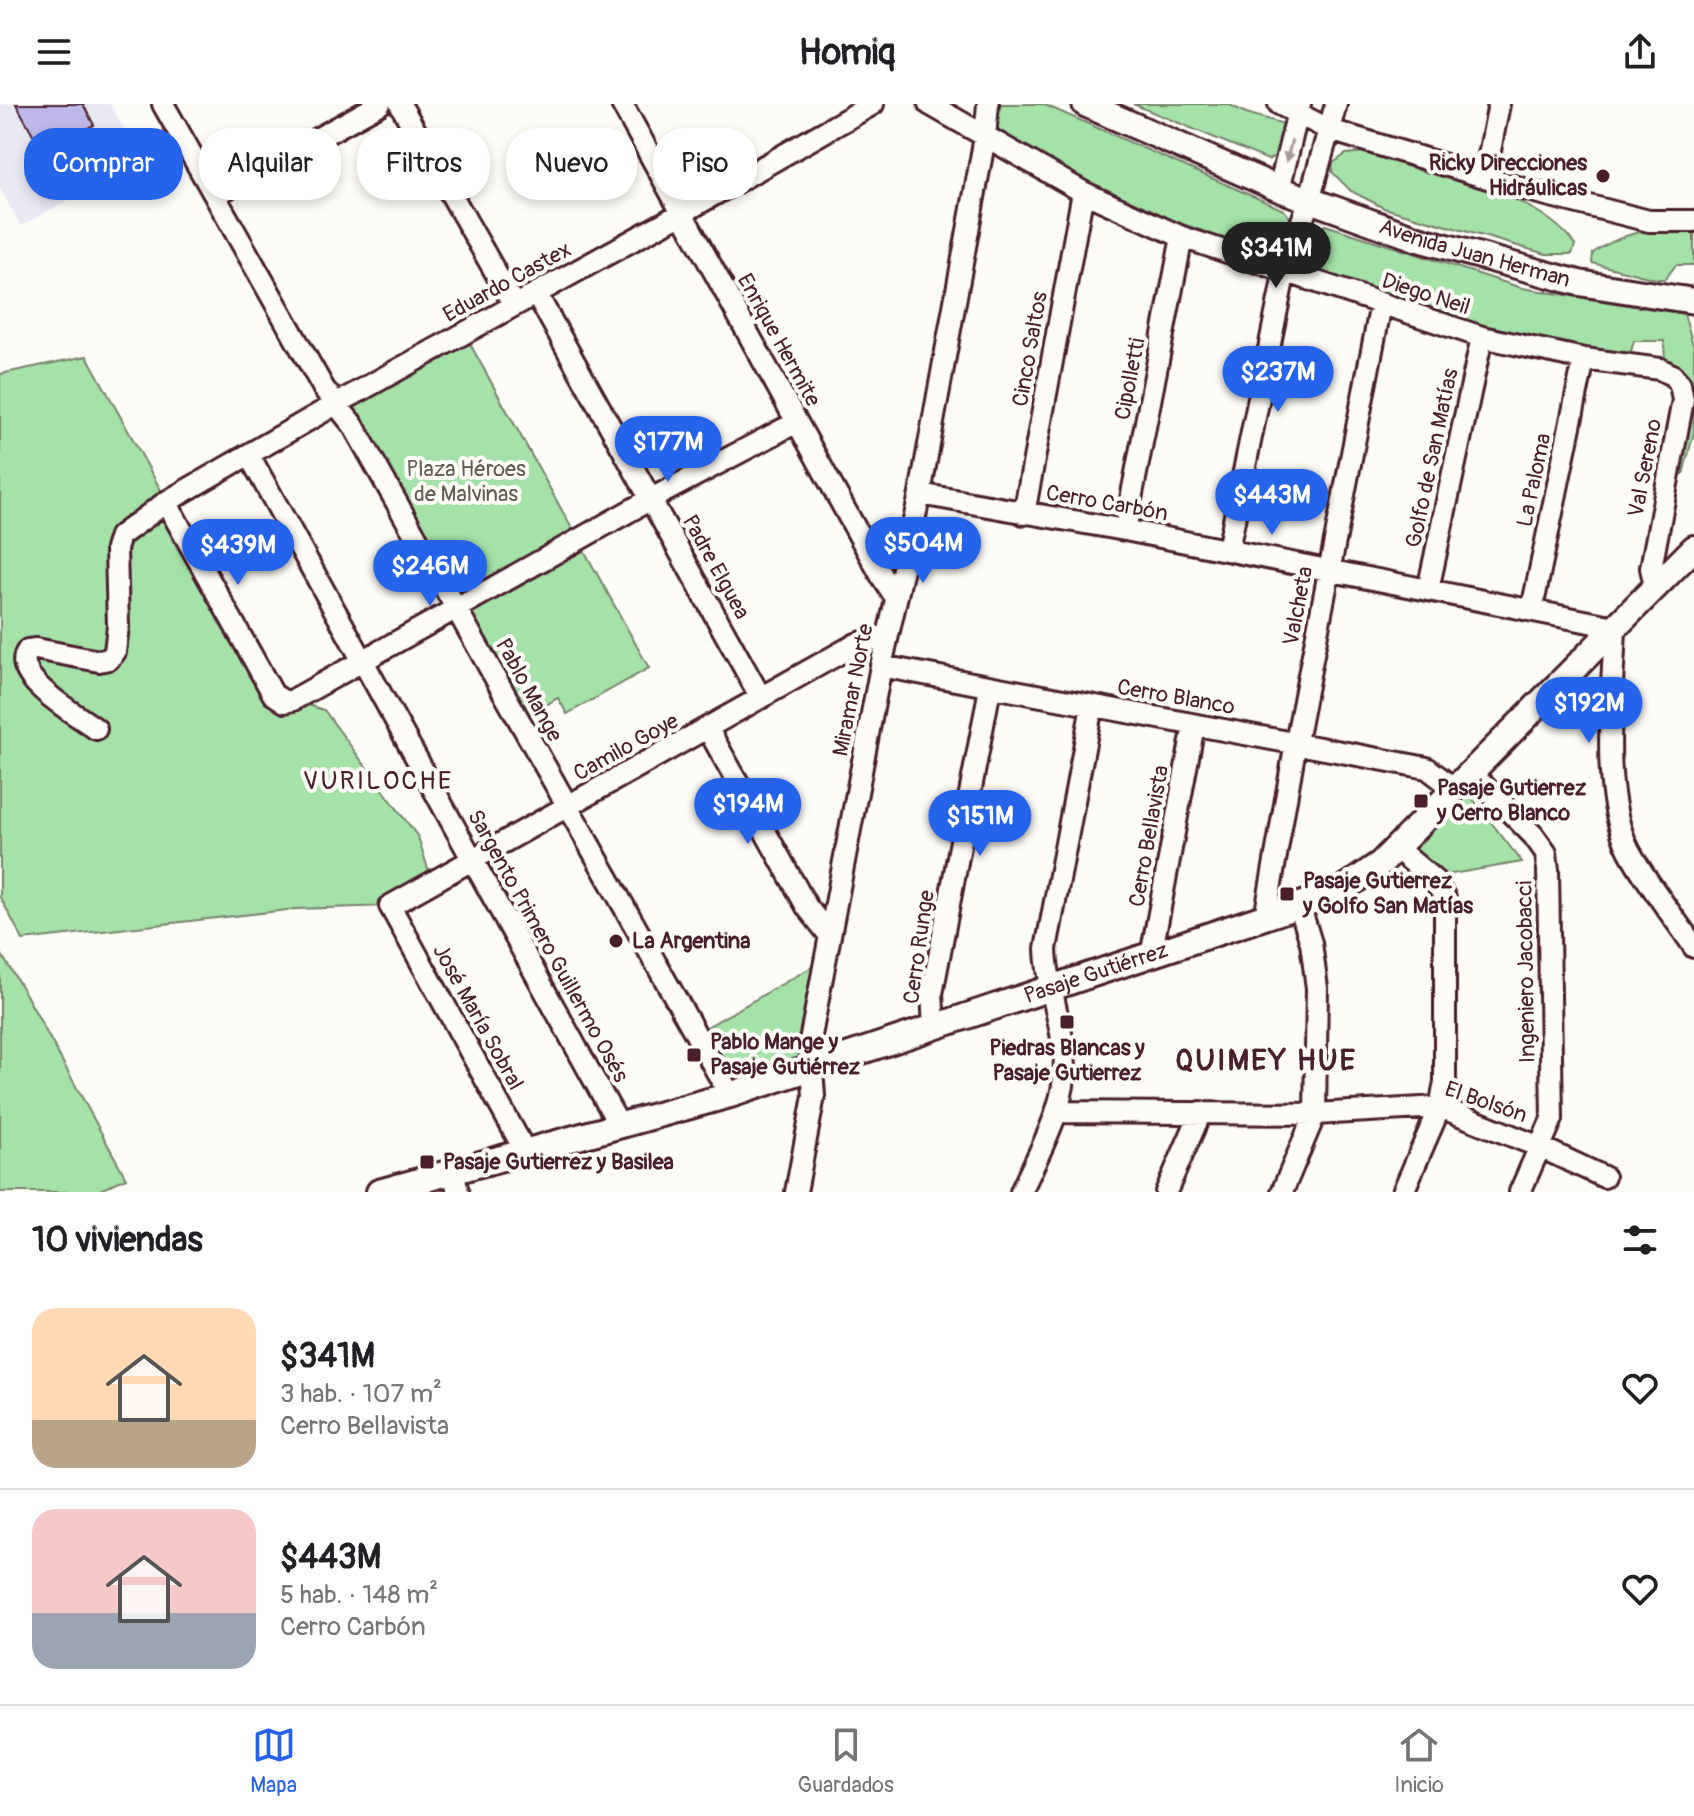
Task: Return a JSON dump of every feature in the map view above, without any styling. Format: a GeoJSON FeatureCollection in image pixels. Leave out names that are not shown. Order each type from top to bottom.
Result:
{"type":"FeatureCollection","features":[{"type":"Feature","properties":{"kind":"main road","name":"Avenida Juan Herman"},"geometry":{"type":"LineString","coordinates":[[1085,104],[1279,189],[1418,239],[1579,283],[1692,304]]}},
{"type":"Feature","properties":{"kind":"main road","name":"Pasaje Gutiérrez"},"geometry":{"type":"LineString","coordinates":[[379,1192],[456,1182],[525,1151],[730,1095],[1339,892],[1358,882],[1396,848],[1694,548]]}},
{"type":"Feature","properties":{"kind":"street","name":"Pablo Mange"},"geometry":{"type":"LineString","coordinates":[[163,104],[199,167]]}},
{"type":"Feature","properties":{"kind":"street"},"geometry":{"type":"LineString","coordinates":[[336,128],[380,104]]}},
{"type":"Feature","properties":{"kind":"street"},"geometry":{"type":"LineString","coordinates":[[400,104],[514,305]]}},
{"type":"Feature","properties":{"kind":"street","name":"Enrique Hermite"},"geometry":{"type":"LineString","coordinates":[[622,104],[896,598]]}},
{"type":"Feature","properties":{"kind":"street","name":"Eduardo Castex"},"geometry":{"type":"LineString","coordinates":[[96,729],[33,682],[23,665],[23,656],[28,650],[36,649],[99,661],[109,659],[115,652],[118,626],[116,549],[120,536],[166,502],[336,404],[873,104]]}},
{"type":"Feature","properties":{"kind":"street","name":"Diego Neil"},"geometry":{"type":"LineString","coordinates":[[929,104],[1083,192],[1182,237],[1482,337],[1584,359],[1660,369]]}},
{"type":"Feature","properties":{"kind":"street","name":"Miramar Norte"},"geometry":{"type":"LineString","coordinates":[[796,1192],[814,1096],[810,1041],[887,635],[920,494],[985,137],[988,104]]}},
{"type":"Feature","properties":{"kind":"street"},"geometry":{"type":"LineString","coordinates":[[1279,104],[1299,108],[1330,130],[1527,190],[1649,221],[1694,221]]}},
{"type":"Feature","properties":{"kind":"street"},"geometry":{"type":"LineString","coordinates":[[1228,550],[1285,270],[1309,201],[1336,104]]}},
{"type":"Feature","properties":{"kind":"street"},"geometry":{"type":"LineString","coordinates":[[1485,176],[1499,104]]}},
{"type":"Feature","properties":{"kind":"street"},"geometry":{"type":"LineString","coordinates":[[1279,189],[1299,108]]}},
{"type":"Feature","properties":{"kind":"street","name":"Cinco Saltos"},"geometry":{"type":"LineString","coordinates":[[1024,514],[1083,192]]}},
{"type":"Feature","properties":{"kind":"street","name":"Pablo Mange"},"geometry":{"type":"LineString","coordinates":[[218,200],[324,389],[353,425],[730,1095]]}},
{"type":"Feature","properties":{"kind":"street","name":"Cipolletti"},"geometry":{"type":"LineString","coordinates":[[1125,530],[1182,237]]}},
{"type":"Feature","properties":{"kind":"street","name":"Padre Elguea"},"geometry":{"type":"LineString","coordinates":[[536,293],[761,698]]}},
{"type":"Feature","properties":{"kind":"street","name":"Valcheta"},"geometry":{"type":"LineString","coordinates":[[1265,918],[1381,304]]}},
{"type":"Feature","properties":{"kind":"street","name":"Golfo de San Matías"},"geometry":{"type":"LineString","coordinates":[[1428,590],[1482,337]]}},
{"type":"Feature","properties":{"kind":"street","name":"La Paloma"},"geometry":{"type":"LineString","coordinates":[[1532,609],[1584,359]]}},
{"type":"Feature","properties":{"kind":"street","name":"Val Sereno"},"geometry":{"type":"LineString","coordinates":[[1655,586],[1651,568],[1683,400],[1680,384],[1660,369]]}},
{"type":"Feature","properties":{"kind":"street"},"geometry":{"type":"LineString","coordinates":[[166,502],[273,694],[285,702],[651,499],[797,422]]}},
{"type":"Feature","properties":{"kind":"street","name":"Sargento Primero Guillermo Osés"},"geometry":{"type":"LineString","coordinates":[[249,455],[619,1125]]}},
{"type":"Feature","properties":{"kind":"street","name":"Cerro Carbón"},"geometry":{"type":"LineString","coordinates":[[920,494],[1125,530],[1615,627]]}},
{"type":"Feature","properties":{"kind":"street"},"geometry":{"type":"LineString","coordinates":[[1615,627],[1610,787],[1617,819],[1630,851],[1694,947]]}},
{"type":"Feature","properties":{"kind":"street","name":"Camilo Goye"},"geometry":{"type":"LineString","coordinates":[[390,906],[856,644],[887,635]]}},
{"type":"Feature","properties":{"kind":"street","name":"Cerro Blanco"},"geometry":{"type":"LineString","coordinates":[[881,666],[1427,768],[1464,782]]}},
{"type":"Feature","properties":{"kind":"street","name":"Cerro Runge"},"geometry":{"type":"LineString","coordinates":[[934,1026],[932,994],[990,688]]}},
{"type":"Feature","properties":{"kind":"street"},"geometry":{"type":"LineString","coordinates":[[1021,1192],[1056,1112],[1064,1079],[1065,1056],[1050,989],[1046,949],[1092,706]]}},
{"type":"Feature","properties":{"kind":"street","name":"Cerro Bellavista"},"geometry":{"type":"LineString","coordinates":[[1151,956],[1194,725]]}},
{"type":"Feature","properties":{"kind":"street"},"geometry":{"type":"LineString","coordinates":[[708,729],[807,907],[830,936]]}},
{"type":"Feature","properties":{"kind":"street","name":"Ingeniero Jacobacci"},"geometry":{"type":"LineString","coordinates":[[1464,782],[1533,835],[1546,853],[1554,1100],[1552,1119],[1520,1192]]}},
{"type":"Feature","properties":{"kind":"street"},"geometry":{"type":"LineString","coordinates":[[1396,848],[1435,881],[1445,898],[1445,1082],[1440,1107],[1403,1192]]}},
{"type":"Feature","properties":{"kind":"street","name":"José María Sobral"},"geometry":{"type":"LineString","coordinates":[[390,906],[525,1151]]}},
{"type":"Feature","properties":{"kind":"street"},"geometry":{"type":"LineString","coordinates":[[1282,1192],[1315,1114],[1317,988],[1311,943],[1300,907]]}},
{"type":"Feature","properties":{"kind":"street","name":"El Bolsón"},"geometry":{"type":"LineString","coordinates":[[1056,1112],[1315,1114],[1440,1107],[1540,1147],[1604,1177]]}},
{"type":"Feature","properties":{"kind":"street"},"geometry":{"type":"LineString","coordinates":[[1166,1192],[1201,1112]]}},
{"type":"Feature","properties":{"kind":"shaded area"},"geometry":{"type":"Polygon","coordinates":[[[0,104],[110,104],[124,128],[24,128],[24,200],[68,200],[21,226],[0,189],[0,104]]]}},
{"type":"Feature","properties":{"kind":"green space"},"geometry":{"type":"Polygon","coordinates":[[[1000,104],[1043,104],[1284,210],[1291,219],[1286,232],[1278,245],[1261,252],[1177,222],[1078,177],[1001,136],[995,119],[1000,104]]]}},
{"type":"Feature","properties":{"kind":"green space"},"geometry":{"type":"Polygon","coordinates":[[[1133,104],[1228,104],[1246,113],[1284,124],[1287,132],[1280,153],[1268,160],[1133,104]]]}},
{"type":"Feature","properties":{"kind":"green space"},"geometry":{"type":"Polygon","coordinates":[[[1365,152],[1449,175],[1509,197],[1558,227],[1575,245],[1572,254],[1546,254],[1384,208],[1351,191],[1332,172],[1333,163],[1346,154],[1365,152]]]}},
{"type":"Feature","properties":{"kind":"green space"},"geometry":{"type":"Polygon","coordinates":[[[1325,225],[1522,288],[1684,314],[1694,348],[1694,432],[1683,474],[1677,475],[1690,389],[1665,363],[1664,341],[1634,341],[1631,351],[1617,356],[1480,326],[1315,271],[1307,257],[1306,245],[1312,235],[1325,225]]]}},
{"type":"Feature","properties":{"kind":"green space"},"geometry":{"type":"Polygon","coordinates":[[[1694,229],[1694,265],[1676,265],[1665,279],[1592,263],[1593,253],[1627,236],[1648,231],[1694,229]]]}},
{"type":"Feature","properties":{"kind":"green space","name":"Plaza Héroes de Malvinas"},"geometry":{"type":"Polygon","coordinates":[[[464,333],[649,668],[567,714],[558,698],[519,721],[336,404],[464,333]]]}},
{"type":"Feature","properties":{"kind":"green space"},"geometry":{"type":"Polygon","coordinates":[[[87,356],[273,694],[324,710],[418,837],[432,882],[390,906],[296,909],[23,940],[0,897],[0,374],[87,356]]]}},
{"type":"Feature","properties":{"kind":"green space"},"geometry":{"type":"Polygon","coordinates":[[[1469,794],[1522,862],[1446,875],[1408,853],[1469,794]]]}},
{"type":"Feature","properties":{"kind":"green space"},"geometry":{"type":"Polygon","coordinates":[[[0,952],[126,1178],[96,1192],[0,1192],[0,952]]]}},
{"type":"Feature","properties":{"kind":"green space"},"geometry":{"type":"Polygon","coordinates":[[[819,963],[808,1063],[732,1089],[700,1031],[819,963]]]}},
{"type":"Feature","properties":{"kind":"building"},"geometry":{"type":"Polygon","coordinates":[[[16,104],[83,104],[94,125],[88,128],[29,128],[16,104]]]}},
{"type":"Feature","properties":{"kind":"place","name":"Ricky Direcciones Hidráulicas"},"geometry":{"type":"Point","coordinates":[1603,176]}},
{"type":"Feature","properties":{"kind":"place","name":"Pasaje Gutierrez y Cerro Blanco"},"geometry":{"type":"Point","coordinates":[1421,801]}},
{"type":"Feature","properties":{"kind":"place","name":"Pasaje Gutierrez y Golfo San Matías"},"geometry":{"type":"Point","coordinates":[1287,894]}},
{"type":"Feature","properties":{"kind":"place","name":"La Argentina"},"geometry":{"type":"Point","coordinates":[616,941]}},
{"type":"Feature","properties":{"kind":"place","name":"Piedras Blancas y Pasaje Gutierrez"},"geometry":{"type":"Point","coordinates":[1067,1022]}},
{"type":"Feature","properties":{"kind":"place","name":"Pablo Mange y Pasaje Gutiérrez"},"geometry":{"type":"Point","coordinates":[694,1055]}},
{"type":"Feature","properties":{"kind":"place","name":"Pasaje Gutierrez y Basilea"},"geometry":{"type":"Point","coordinates":[427,1162]}},
{"type":"Feature","properties":{"kind":"district","name":"VURILOCHE"},"geometry":{"type":"Point","coordinates":[378,781]}},
{"type":"Feature","properties":{"kind":"district","name":"QUIMEY HUE"},"geometry":{"type":"Point","coordinates":[1266,1060]}}]}
